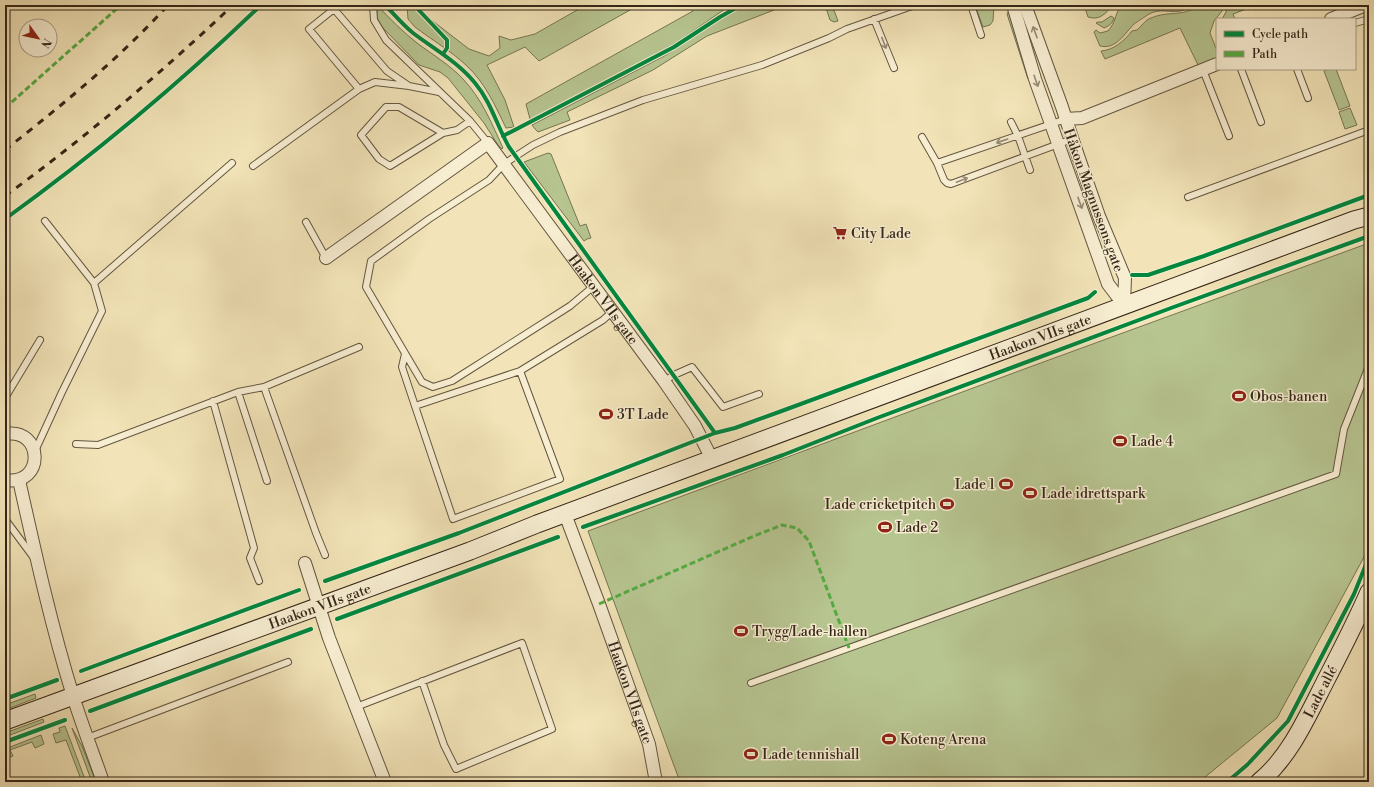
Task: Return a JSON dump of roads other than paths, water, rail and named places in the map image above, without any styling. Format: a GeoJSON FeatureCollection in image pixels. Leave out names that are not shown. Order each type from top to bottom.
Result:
{"type":"FeatureCollection","features":[{"type":"Feature","properties":{"kind":"main road","name":"Haakon VIIs gate"},"geometry":{"type":"LineString","coordinates":[[5,721],[470,551],[1124,305],[1354,220],[1369,216]]}},
{"type":"Feature","properties":{"kind":"main road","name":"Lade allé"},"geometry":{"type":"LineString","coordinates":[[1259,782],[1280,759],[1300,730],[1355,623],[1369,592]]}},
{"type":"Feature","properties":{"kind":"street","name":"Håkon Magnussons gate"},"geometry":{"type":"LineString","coordinates":[[1013,5],[1051,125],[1108,284],[1124,305]]}},
{"type":"Feature","properties":{"kind":"street","name":"Håkon Magnussons gate"},"geometry":{"type":"LineString","coordinates":[[1025,5],[1099,216],[1125,278],[1124,305]]}},
{"type":"Feature","properties":{"kind":"street"},"geometry":{"type":"LineString","coordinates":[[1334,18],[1366,5]]}},
{"type":"Feature","properties":{"kind":"street"},"geometry":{"type":"LineString","coordinates":[[1066,119],[1082,118],[1216,64]]}},
{"type":"Feature","properties":{"kind":"street"},"geometry":{"type":"LineString","coordinates":[[326,258],[488,143]]}},
{"type":"Feature","properties":{"kind":"street","name":"Haakon VIIs gate"},"geometry":{"type":"LineString","coordinates":[[488,143],[664,381],[695,426],[712,459]]}},
{"type":"Feature","properties":{"kind":"street"},"geometry":{"type":"LineString","coordinates":[[5,434],[19,434],[26,438],[32,444],[36,458],[26,476],[19,480],[5,480]]}},
{"type":"Feature","properties":{"kind":"street"},"geometry":{"type":"LineString","coordinates":[[19,480],[37,563],[73,696],[103,782]]}},
{"type":"Feature","properties":{"kind":"street","name":"Haakon VIIs gate"},"geometry":{"type":"LineString","coordinates":[[565,514],[650,744],[656,782]]}},
{"type":"Feature","properties":{"kind":"street"},"geometry":{"type":"LineString","coordinates":[[305,563],[324,624],[385,782]]}},
{"type":"Feature","properties":{"kind":"lane"},"geometry":{"type":"LineString","coordinates":[[373,5],[374,20],[386,40],[470,121],[488,143]]}},
{"type":"Feature","properties":{"kind":"lane"},"geometry":{"type":"LineString","coordinates":[[890,5],[893,12]]}},
{"type":"Feature","properties":{"kind":"lane"},"geometry":{"type":"LineString","coordinates":[[594,286],[570,306],[452,381],[433,387],[422,382],[366,287],[371,261],[428,219],[489,180],[504,164],[532,145],[560,132],[643,100],[762,65],[830,38],[847,29],[914,5]]}},
{"type":"Feature","properties":{"kind":"lane"},"geometry":{"type":"LineString","coordinates":[[971,5],[981,35]]}},
{"type":"Feature","properties":{"kind":"lane"},"geometry":{"type":"LineString","coordinates":[[359,89],[310,29],[334,9],[387,71],[409,86]]}},
{"type":"Feature","properties":{"kind":"lane"},"geometry":{"type":"LineString","coordinates":[[874,19],[894,68]]}},
{"type":"Feature","properties":{"kind":"lane"},"geometry":{"type":"LineString","coordinates":[[1356,23],[1369,19]]}},
{"type":"Feature","properties":{"kind":"lane"},"geometry":{"type":"LineString","coordinates":[[1203,70],[1229,136]]}},
{"type":"Feature","properties":{"kind":"lane"},"geometry":{"type":"LineString","coordinates":[[1242,70],[1261,122]]}},
{"type":"Feature","properties":{"kind":"lane"},"geometry":{"type":"LineString","coordinates":[[1297,70],[1308,98]]}},
{"type":"Feature","properties":{"kind":"lane"},"geometry":{"type":"LineString","coordinates":[[252,166],[359,89],[375,82],[409,86],[439,92]]}},
{"type":"Feature","properties":{"kind":"lane"},"geometry":{"type":"LineString","coordinates":[[443,133],[400,106],[386,107],[361,135],[379,159],[390,166],[443,133],[457,130],[470,121]]}},
{"type":"Feature","properties":{"kind":"lane"},"geometry":{"type":"LineString","coordinates":[[937,163],[1066,119]]}},
{"type":"Feature","properties":{"kind":"lane"},"geometry":{"type":"LineString","coordinates":[[1011,122],[1026,156],[1030,170]]}},
{"type":"Feature","properties":{"kind":"lane"},"geometry":{"type":"LineString","coordinates":[[1188,197],[1369,130]]}},
{"type":"Feature","properties":{"kind":"lane"},"geometry":{"type":"LineString","coordinates":[[922,137],[937,163],[944,180],[947,183],[952,184],[1072,139]]}},
{"type":"Feature","properties":{"kind":"lane"},"geometry":{"type":"LineString","coordinates":[[94,283],[232,163]]}},
{"type":"Feature","properties":{"kind":"lane"},"geometry":{"type":"LineString","coordinates":[[35,451],[102,311],[94,283],[45,221]]}},
{"type":"Feature","properties":{"kind":"lane"},"geometry":{"type":"LineString","coordinates":[[306,222],[326,258]]}},
{"type":"Feature","properties":{"kind":"lane"},"geometry":{"type":"LineString","coordinates":[[415,406],[520,371],[604,320],[613,312]]}},
{"type":"Feature","properties":{"kind":"lane"},"geometry":{"type":"LineString","coordinates":[[5,398],[40,340]]}},
{"type":"Feature","properties":{"kind":"lane"},"geometry":{"type":"LineString","coordinates":[[76,444],[98,445],[238,392],[264,387],[359,347]]}},
{"type":"Feature","properties":{"kind":"lane"},"geometry":{"type":"LineString","coordinates":[[405,354],[402,367],[453,519],[560,479],[520,371]]}},
{"type":"Feature","properties":{"kind":"lane"},"geometry":{"type":"LineString","coordinates":[[750,683],[1336,474],[1344,429],[1369,366]]}},
{"type":"Feature","properties":{"kind":"lane"},"geometry":{"type":"LineString","coordinates":[[664,381],[692,367],[723,407],[759,394]]}},
{"type":"Feature","properties":{"kind":"lane"},"geometry":{"type":"LineString","coordinates":[[264,387],[325,555]]}},
{"type":"Feature","properties":{"kind":"lane"},"geometry":{"type":"LineString","coordinates":[[238,392],[267,481]]}},
{"type":"Feature","properties":{"kind":"lane"},"geometry":{"type":"LineString","coordinates":[[213,401],[254,548],[250,558],[259,580]]}},
{"type":"Feature","properties":{"kind":"lane"},"geometry":{"type":"LineString","coordinates":[[5,519],[37,563]]}},
{"type":"Feature","properties":{"kind":"lane"},"geometry":{"type":"LineString","coordinates":[[356,707],[422,681],[522,642],[552,729],[456,769],[444,745],[422,681]]}},
{"type":"Feature","properties":{"kind":"lane"},"geometry":{"type":"LineString","coordinates":[[87,738],[288,662]]}},
{"type":"Feature","properties":{"kind":"railway"},"geometry":{"type":"LineString","coordinates":[[5,150],[69,99],[110,63],[150,25],[168,5]]}},
{"type":"Feature","properties":{"kind":"railway"},"geometry":{"type":"LineString","coordinates":[[5,196],[35,174],[122,104],[233,5]]}},
{"type":"Feature","properties":{"kind":"place","name":"City Lade"},"geometry":{"type":"Point","coordinates":[840,233]}},
{"type":"Feature","properties":{"kind":"place","name":"Obos-banen"},"geometry":{"type":"Point","coordinates":[1239,396]}},
{"type":"Feature","properties":{"kind":"place","name":"3T Lade"},"geometry":{"type":"Point","coordinates":[606,414]}},
{"type":"Feature","properties":{"kind":"place","name":"Lade 4"},"geometry":{"type":"Point","coordinates":[1120,441]}},
{"type":"Feature","properties":{"kind":"place","name":"Lade 1"},"geometry":{"type":"Point","coordinates":[1006,484]}},
{"type":"Feature","properties":{"kind":"place","name":"Lade idrettspark"},"geometry":{"type":"Point","coordinates":[1030,493]}},
{"type":"Feature","properties":{"kind":"place","name":"Lade cricketpitch"},"geometry":{"type":"Point","coordinates":[947,504]}},
{"type":"Feature","properties":{"kind":"place","name":"Lade 2"},"geometry":{"type":"Point","coordinates":[885,527]}},
{"type":"Feature","properties":{"kind":"place","name":"Trygg/Lade-hallen"},"geometry":{"type":"Point","coordinates":[741,631]}},
{"type":"Feature","properties":{"kind":"place","name":"Koteng Arena"},"geometry":{"type":"Point","coordinates":[889,739]}},
{"type":"Feature","properties":{"kind":"place","name":"Lade tennishall"},"geometry":{"type":"Point","coordinates":[751,754]}}]}
